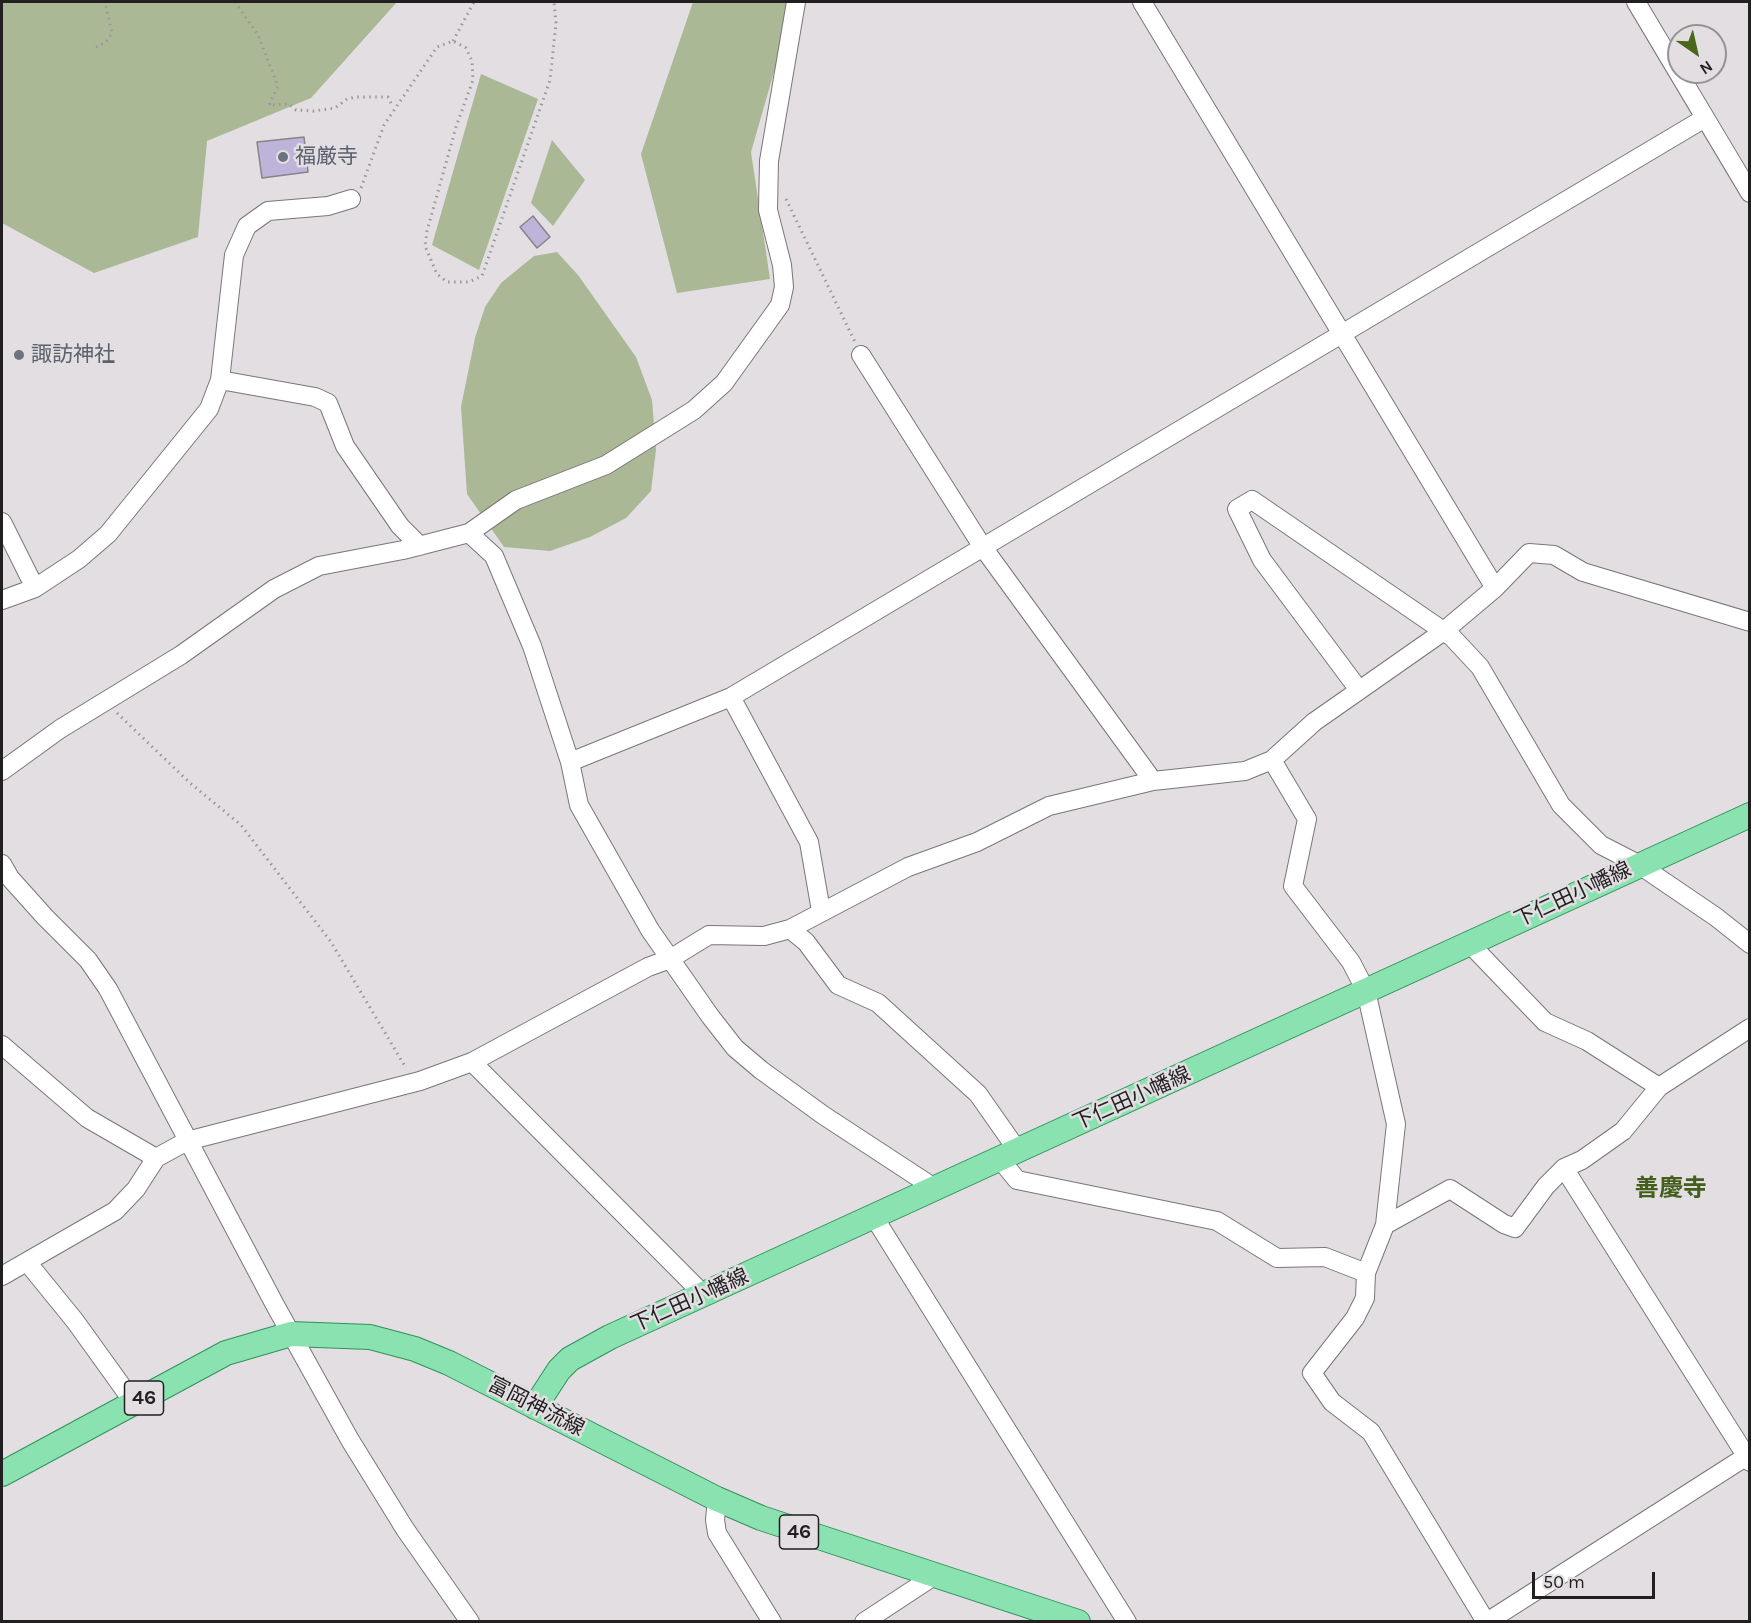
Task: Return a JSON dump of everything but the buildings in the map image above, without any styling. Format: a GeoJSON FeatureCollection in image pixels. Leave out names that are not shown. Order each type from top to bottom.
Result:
{"type":"FeatureCollection","features":[{"type":"Feature","properties":{"kind":"main road","name":"下仁田小幡線"},"geometry":{"type":"LineString","coordinates":[[535,1407],[559,1370],[582,1351],[1470,944],[1638,864],[1749,815]]}},
{"type":"Feature","properties":{"kind":"main road","name":"富岡神流線"},"geometry":{"type":"LineString","coordinates":[[2,1474],[226,1353],[291,1334],[349,1335],[393,1342],[449,1363],[717,1499],[761,1518],[1078,1622]]}},
{"type":"Feature","properties":{"kind":"street"},"geometry":{"type":"LineString","coordinates":[[2,771],[60,729],[181,655],[274,589],[319,566],[469,534],[516,500],[606,465],[694,410],[724,383],[780,305],[784,287],[782,265],[768,210],[769,162],[796,2]]}},
{"type":"Feature","properties":{"kind":"street"},"geometry":{"type":"LineString","coordinates":[[1142,2],[1495,588]]}},
{"type":"Feature","properties":{"kind":"street"},"geometry":{"type":"LineString","coordinates":[[1636,2],[1749,193]]}},
{"type":"Feature","properties":{"kind":"street"},"geometry":{"type":"LineString","coordinates":[[570,762],[731,697],[1705,118]]}},
{"type":"Feature","properties":{"kind":"street"},"geometry":{"type":"LineString","coordinates":[[2,600],[35,588],[79,560],[108,534],[208,410],[220,380],[234,255],[247,226],[268,212],[328,206],[351,199]]}},
{"type":"Feature","properties":{"kind":"street"},"geometry":{"type":"LineString","coordinates":[[861,355],[982,546],[1153,781]]}},
{"type":"Feature","properties":{"kind":"street"},"geometry":{"type":"LineString","coordinates":[[220,380],[315,397],[328,403],[345,446],[400,525],[420,546]]}},
{"type":"Feature","properties":{"kind":"street"},"geometry":{"type":"LineString","coordinates":[[1359,690],[1262,560],[1237,509],[1252,500],[1444,631],[1480,667],[1561,805],[1601,845],[1638,864],[1716,917],[1749,944]]}},
{"type":"Feature","properties":{"kind":"street"},"geometry":{"type":"LineString","coordinates":[[2,522],[35,588]]}},
{"type":"Feature","properties":{"kind":"street"},"geometry":{"type":"LineString","coordinates":[[469,534],[494,556],[532,646],[570,762],[579,805],[670,959],[735,1048],[823,1115],[936,1188]]}},
{"type":"Feature","properties":{"kind":"street"},"geometry":{"type":"LineString","coordinates":[[2,1276],[115,1211],[135,1189],[156,1158],[187,1141],[414,1082],[472,1062],[648,967],[670,959],[709,935],[764,936],[790,929],[908,867],[977,842],[1048,806],[1153,781],[1245,771],[1272,760],[1314,722],[1444,631],[1495,588],[1529,553],[1554,555],[1583,572],[1749,621]]}},
{"type":"Feature","properties":{"kind":"street"},"geometry":{"type":"LineString","coordinates":[[731,697],[809,842],[821,911]]}},
{"type":"Feature","properties":{"kind":"street"},"geometry":{"type":"LineString","coordinates":[[1272,760],[1307,819],[1293,886],[1351,962],[1366,991],[1396,1124],[1385,1225],[1366,1273],[1365,1298],[1355,1318],[1312,1373],[1332,1402],[1371,1432],[1486,1622],[1748,1457],[1564,1168]]}},
{"type":"Feature","properties":{"kind":"street"},"geometry":{"type":"LineString","coordinates":[[2,864],[10,878],[45,918],[88,960],[101,979],[350,1440],[405,1529],[470,1622]]}},
{"type":"Feature","properties":{"kind":"street"},"geometry":{"type":"LineString","coordinates":[[790,929],[806,942],[838,985],[878,1003],[978,1094],[1009,1155],[1017,1180],[1217,1221],[1277,1258],[1325,1257],[1366,1273]]}},
{"type":"Feature","properties":{"kind":"street"},"geometry":{"type":"LineString","coordinates":[[1470,944],[1545,1022],[1587,1041],[1659,1087]]}},
{"type":"Feature","properties":{"kind":"street"},"geometry":{"type":"LineString","coordinates":[[1385,1225],[1450,1189],[1504,1224],[1515,1228],[1534,1201],[1564,1168],[1582,1160],[1623,1131],[1659,1087],[1749,1028]]}},
{"type":"Feature","properties":{"kind":"street"},"geometry":{"type":"LineString","coordinates":[[2,1045],[87,1118],[156,1158]]}},
{"type":"Feature","properties":{"kind":"street"},"geometry":{"type":"LineString","coordinates":[[472,1062],[705,1296]]}},
{"type":"Feature","properties":{"kind":"street"},"geometry":{"type":"LineString","coordinates":[[874,1217],[1127,1622]]}},
{"type":"Feature","properties":{"kind":"street"},"geometry":{"type":"LineString","coordinates":[[27,1262],[75,1321],[134,1403]]}},
{"type":"Feature","properties":{"kind":"street"},"geometry":{"type":"LineString","coordinates":[[717,1499],[715,1520],[717,1533],[772,1622]]}},
{"type":"Feature","properties":{"kind":"street"},"geometry":{"type":"LineString","coordinates":[[864,1622],[934,1576]]}},
{"type":"Feature","properties":{"kind":"path"},"geometry":{"type":"LineString","coordinates":[[96,47],[106,42],[112,33],[105,2]]}},
{"type":"Feature","properties":{"kind":"path"},"geometry":{"type":"LineString","coordinates":[[235,2],[258,35],[279,86],[269,105],[289,104],[296,110],[314,111],[335,108],[346,99],[356,97],[388,97],[393,108]]}},
{"type":"Feature","properties":{"kind":"path"},"geometry":{"type":"LineString","coordinates":[[351,199],[363,185],[384,125],[393,108],[438,47],[453,41],[474,2]]}},
{"type":"Feature","properties":{"kind":"path"},"geometry":{"type":"LineString","coordinates":[[453,41],[466,48],[472,61],[473,80],[456,127],[427,231],[425,246],[437,274],[447,282],[458,283],[482,276],[543,102],[550,80],[556,23],[554,2]]}},
{"type":"Feature","properties":{"kind":"path"},"geometry":{"type":"LineString","coordinates":[[770,180],[783,192],[861,355]]}},
{"type":"Feature","properties":{"kind":"path"},"geometry":{"type":"LineString","coordinates":[[107,702],[190,783],[241,825],[331,942],[414,1082]]}},
{"type":"Feature","properties":{"kind":"green space"},"geometry":{"type":"Polygon","coordinates":[[[2,2],[397,2],[311,98],[207,141],[198,237],[94,273],[2,223],[2,2]]]}},
{"type":"Feature","properties":{"kind":"green space"},"geometry":{"type":"Polygon","coordinates":[[[693,2],[794,2],[751,152],[770,279],[677,293],[641,154],[693,2]]]}},
{"type":"Feature","properties":{"kind":"green space"},"geometry":{"type":"Polygon","coordinates":[[[481,74],[538,99],[479,270],[432,245],[481,74]]]}},
{"type":"Feature","properties":{"kind":"green space"},"geometry":{"type":"Polygon","coordinates":[[[552,140],[585,180],[553,226],[531,203],[552,140]]]}},
{"type":"Feature","properties":{"kind":"green space"},"geometry":{"type":"Polygon","coordinates":[[[557,252],[578,275],[636,357],[652,400],[656,450],[651,491],[626,518],[590,537],[550,551],[504,547],[467,494],[461,407],[475,338],[485,307],[501,283],[534,256],[557,252]]]}},
{"type":"Feature","properties":{"kind":"place","name":"福厳寺"},"geometry":{"type":"Point","coordinates":[283,157]}},
{"type":"Feature","properties":{"kind":"place","name":"諏訪神社"},"geometry":{"type":"Point","coordinates":[19,355]}},
{"type":"Feature","properties":{"kind":"district","name":"善慶寺"},"geometry":{"type":"Point","coordinates":[1671,1189]}}]}
